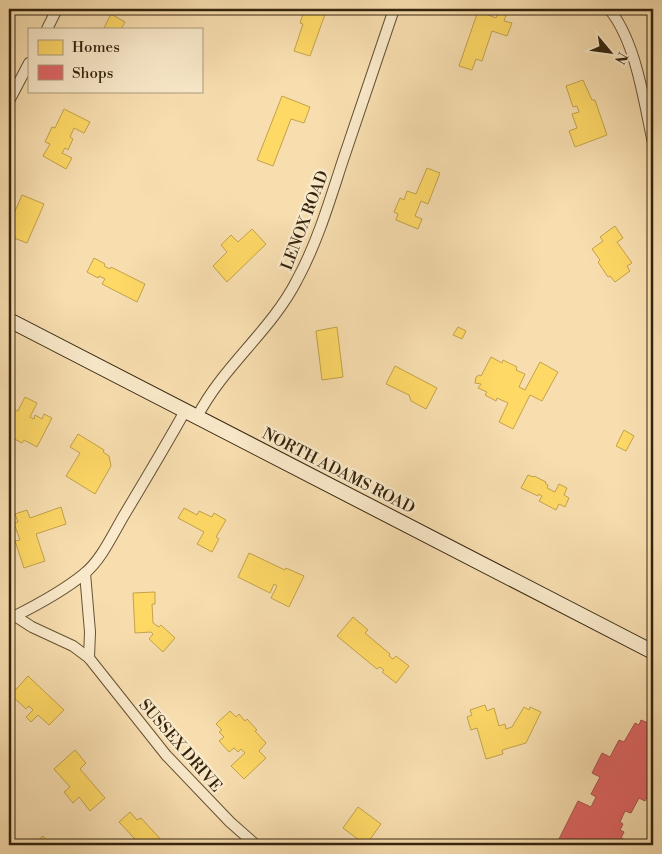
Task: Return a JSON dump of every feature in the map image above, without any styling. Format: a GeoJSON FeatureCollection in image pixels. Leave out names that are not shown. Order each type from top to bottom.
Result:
{"type":"FeatureCollection","features":[{"type":"Feature","properties":{"kind":"street"},"geometry":{"type":"LineString","coordinates":[[48,28],[58,9]]}},
{"type":"Feature","properties":{"kind":"street","name":"LENOX ROAD"},"geometry":{"type":"LineString","coordinates":[[12,616],[42,602],[85,573],[102,552],[166,447],[191,414],[272,320],[293,288],[305,265],[327,208],[394,9]]}},
{"type":"Feature","properties":{"kind":"street"},"geometry":{"type":"LineString","coordinates":[[609,9],[619,22],[627,38],[653,143]]}},
{"type":"Feature","properties":{"kind":"street"},"geometry":{"type":"LineString","coordinates":[[9,101],[28,65]]}},
{"type":"Feature","properties":{"kind":"street","name":"NORTH ADAMS ROAD"},"geometry":{"type":"LineString","coordinates":[[9,320],[653,652]]}},
{"type":"Feature","properties":{"kind":"street"},"geometry":{"type":"LineString","coordinates":[[85,573],[90,632],[89,658]]}},
{"type":"Feature","properties":{"kind":"street","name":"SUSSEX DRIVE"},"geometry":{"type":"LineString","coordinates":[[12,616],[73,646],[89,658],[166,755],[230,822],[256,845]]}},
{"type":"Feature","properties":{"kind":"building: Homes"},"geometry":{"type":"Polygon","coordinates":[[[297,9],[327,9],[310,56],[294,51],[303,24],[300,23],[304,11],[297,9]]]}},
{"type":"Feature","properties":{"kind":"building: Homes"},"geometry":{"type":"Polygon","coordinates":[[[499,10],[507,13],[504,21],[512,23],[507,36],[492,31],[482,61],[476,59],[472,70],[459,66],[478,11],[496,18],[499,10]]]}},
{"type":"Feature","properties":{"kind":"building: Homes"},"geometry":{"type":"Polygon","coordinates":[[[111,14],[125,22],[122,28],[104,28],[111,14]]]}},
{"type":"Feature","properties":{"kind":"building: Homes"},"geometry":{"type":"Polygon","coordinates":[[[583,80],[592,100],[595,100],[607,135],[575,147],[569,131],[577,128],[572,114],[579,112],[577,106],[573,107],[566,86],[583,80]]]}},
{"type":"Feature","properties":{"kind":"building: Homes"},"geometry":{"type":"Polygon","coordinates":[[[282,96],[310,107],[304,123],[291,119],[273,166],[257,160],[282,96]]]}},
{"type":"Feature","properties":{"kind":"building: Homes"},"geometry":{"type":"Polygon","coordinates":[[[64,109],[90,122],[84,133],[74,128],[70,137],[73,139],[68,150],[65,148],[62,153],[72,158],[66,169],[43,156],[50,144],[45,142],[52,127],[55,128],[64,109]]]}},
{"type":"Feature","properties":{"kind":"building: Homes"},"geometry":{"type":"Polygon","coordinates":[[[427,168],[440,173],[428,204],[421,201],[415,216],[422,219],[418,229],[396,220],[398,214],[394,212],[400,198],[404,200],[407,191],[416,194],[427,168]]]}},
{"type":"Feature","properties":{"kind":"building: Homes"},"geometry":{"type":"Polygon","coordinates":[[[22,195],[44,204],[27,243],[9,236],[9,225],[22,195]]]}},
{"type":"Feature","properties":{"kind":"building: Homes"},"geometry":{"type":"Polygon","coordinates":[[[615,226],[623,238],[617,242],[632,263],[627,266],[630,271],[615,282],[610,276],[608,277],[592,249],[603,241],[600,237],[615,226]]]}},
{"type":"Feature","properties":{"kind":"building: Homes"},"geometry":{"type":"Polygon","coordinates":[[[252,229],[266,244],[227,282],[213,266],[227,252],[221,245],[231,235],[238,242],[252,229]]]}},
{"type":"Feature","properties":{"kind":"building: Homes"},"geometry":{"type":"Polygon","coordinates":[[[94,258],[105,264],[104,266],[110,269],[111,267],[145,284],[137,302],[102,284],[105,279],[99,276],[98,278],[87,272],[94,258]]]}},
{"type":"Feature","properties":{"kind":"building: Homes"},"geometry":{"type":"Polygon","coordinates":[[[337,327],[343,377],[322,380],[316,331],[337,327]]]}},
{"type":"Feature","properties":{"kind":"building: Homes"},"geometry":{"type":"Polygon","coordinates":[[[458,327],[466,331],[462,339],[453,335],[458,327]]]}},
{"type":"Feature","properties":{"kind":"building: Homes"},"geometry":{"type":"Polygon","coordinates":[[[491,357],[502,363],[503,360],[517,367],[516,370],[525,374],[519,387],[525,390],[540,362],[558,372],[542,401],[530,395],[513,429],[499,422],[508,403],[497,398],[496,401],[485,395],[487,392],[478,388],[481,384],[475,383],[476,377],[481,376],[491,357]]]}},
{"type":"Feature","properties":{"kind":"building: Homes"},"geometry":{"type":"Polygon","coordinates":[[[395,366],[437,388],[426,409],[411,401],[409,395],[386,384],[395,366]]]}},
{"type":"Feature","properties":{"kind":"building: Homes"},"geometry":{"type":"Polygon","coordinates":[[[25,397],[37,403],[30,417],[34,419],[35,415],[42,419],[44,414],[52,418],[37,447],[24,440],[22,443],[9,436],[9,412],[11,413],[13,409],[18,411],[25,397]]]}},
{"type":"Feature","properties":{"kind":"building: Homes"},"geometry":{"type":"Polygon","coordinates":[[[624,430],[634,436],[626,451],[616,446],[624,430]]]}},
{"type":"Feature","properties":{"kind":"building: Homes"},"geometry":{"type":"Polygon","coordinates":[[[78,434],[104,450],[103,452],[109,456],[111,466],[95,494],[66,476],[80,453],[70,447],[78,434]]]}},
{"type":"Feature","properties":{"kind":"building: Homes"},"geometry":{"type":"Polygon","coordinates":[[[528,475],[546,482],[547,488],[555,492],[559,484],[567,488],[564,495],[569,498],[565,507],[559,504],[556,510],[539,501],[542,496],[539,494],[538,496],[521,488],[528,475]]]}},
{"type":"Feature","properties":{"kind":"building: Homes"},"geometry":{"type":"Polygon","coordinates":[[[61,507],[66,524],[36,534],[45,561],[24,568],[15,541],[20,540],[14,523],[18,522],[15,514],[27,510],[30,518],[61,507]]]}},
{"type":"Feature","properties":{"kind":"building: Homes"},"geometry":{"type":"Polygon","coordinates":[[[184,508],[197,515],[199,511],[212,517],[214,513],[226,520],[216,537],[219,539],[212,552],[197,544],[204,532],[178,518],[184,508]]]}},
{"type":"Feature","properties":{"kind":"building: Homes"},"geometry":{"type":"Polygon","coordinates":[[[249,553],[285,570],[286,568],[304,576],[289,607],[271,598],[277,586],[274,584],[270,593],[238,577],[249,553]]]}},
{"type":"Feature","properties":{"kind":"building: Homes"},"geometry":{"type":"Polygon","coordinates":[[[155,592],[155,604],[152,604],[153,623],[159,627],[161,625],[175,638],[163,652],[149,639],[153,634],[151,632],[135,633],[133,593],[155,592]]]}},
{"type":"Feature","properties":{"kind":"building: Homes"},"geometry":{"type":"Polygon","coordinates":[[[353,617],[368,630],[365,633],[390,654],[389,656],[393,659],[396,656],[409,666],[396,683],[382,672],[384,670],[380,667],[377,669],[337,636],[353,617]]]}},
{"type":"Feature","properties":{"kind":"building: Homes"},"geometry":{"type":"Polygon","coordinates":[[[28,676],[64,710],[49,725],[38,715],[31,722],[26,717],[33,710],[29,706],[26,709],[11,695],[28,676]]]}},
{"type":"Feature","properties":{"kind":"building: Homes"},"geometry":{"type":"Polygon","coordinates":[[[485,705],[487,711],[494,708],[499,726],[505,724],[506,729],[512,727],[524,707],[529,710],[530,707],[541,712],[526,743],[502,750],[503,754],[486,759],[477,728],[471,730],[467,717],[472,715],[470,710],[485,705]]]}},
{"type":"Feature","properties":{"kind":"building: Homes"},"geometry":{"type":"Polygon","coordinates":[[[230,711],[236,717],[239,714],[245,721],[247,719],[266,743],[259,751],[266,758],[244,779],[231,766],[245,753],[241,749],[238,752],[234,748],[229,752],[219,741],[224,737],[219,732],[222,730],[216,724],[230,711]]]}},
{"type":"Feature","properties":{"kind":"building: Homes"},"geometry":{"type":"Polygon","coordinates":[[[75,750],[86,763],[80,769],[105,798],[90,811],[79,797],[73,803],[64,792],[70,787],[54,769],[75,750]]]}},
{"type":"Feature","properties":{"kind":"building: Homes"},"geometry":{"type":"Polygon","coordinates":[[[9,766],[12,766],[11,794],[9,794],[9,766]]]}},
{"type":"Feature","properties":{"kind":"building: Homes"},"geometry":{"type":"Polygon","coordinates":[[[358,807],[381,824],[366,845],[354,845],[359,840],[343,828],[358,807]]]}},
{"type":"Feature","properties":{"kind":"building: Homes"},"geometry":{"type":"Polygon","coordinates":[[[130,812],[137,820],[141,818],[166,845],[131,845],[136,840],[119,822],[130,812]]]}},
{"type":"Feature","properties":{"kind":"building: Homes"},"geometry":{"type":"Polygon","coordinates":[[[43,836],[50,845],[32,845],[43,836]]]}},
{"type":"Feature","properties":{"kind":"building: Shops"},"geometry":{"type":"Polygon","coordinates":[[[641,720],[653,725],[653,769],[649,777],[653,779],[653,785],[645,801],[639,798],[631,813],[625,811],[620,822],[623,824],[620,830],[624,832],[621,838],[636,845],[572,845],[559,839],[578,801],[591,807],[596,797],[591,794],[600,777],[592,773],[602,753],[610,757],[619,740],[624,742],[635,723],[639,725],[641,720]]]}}]}
